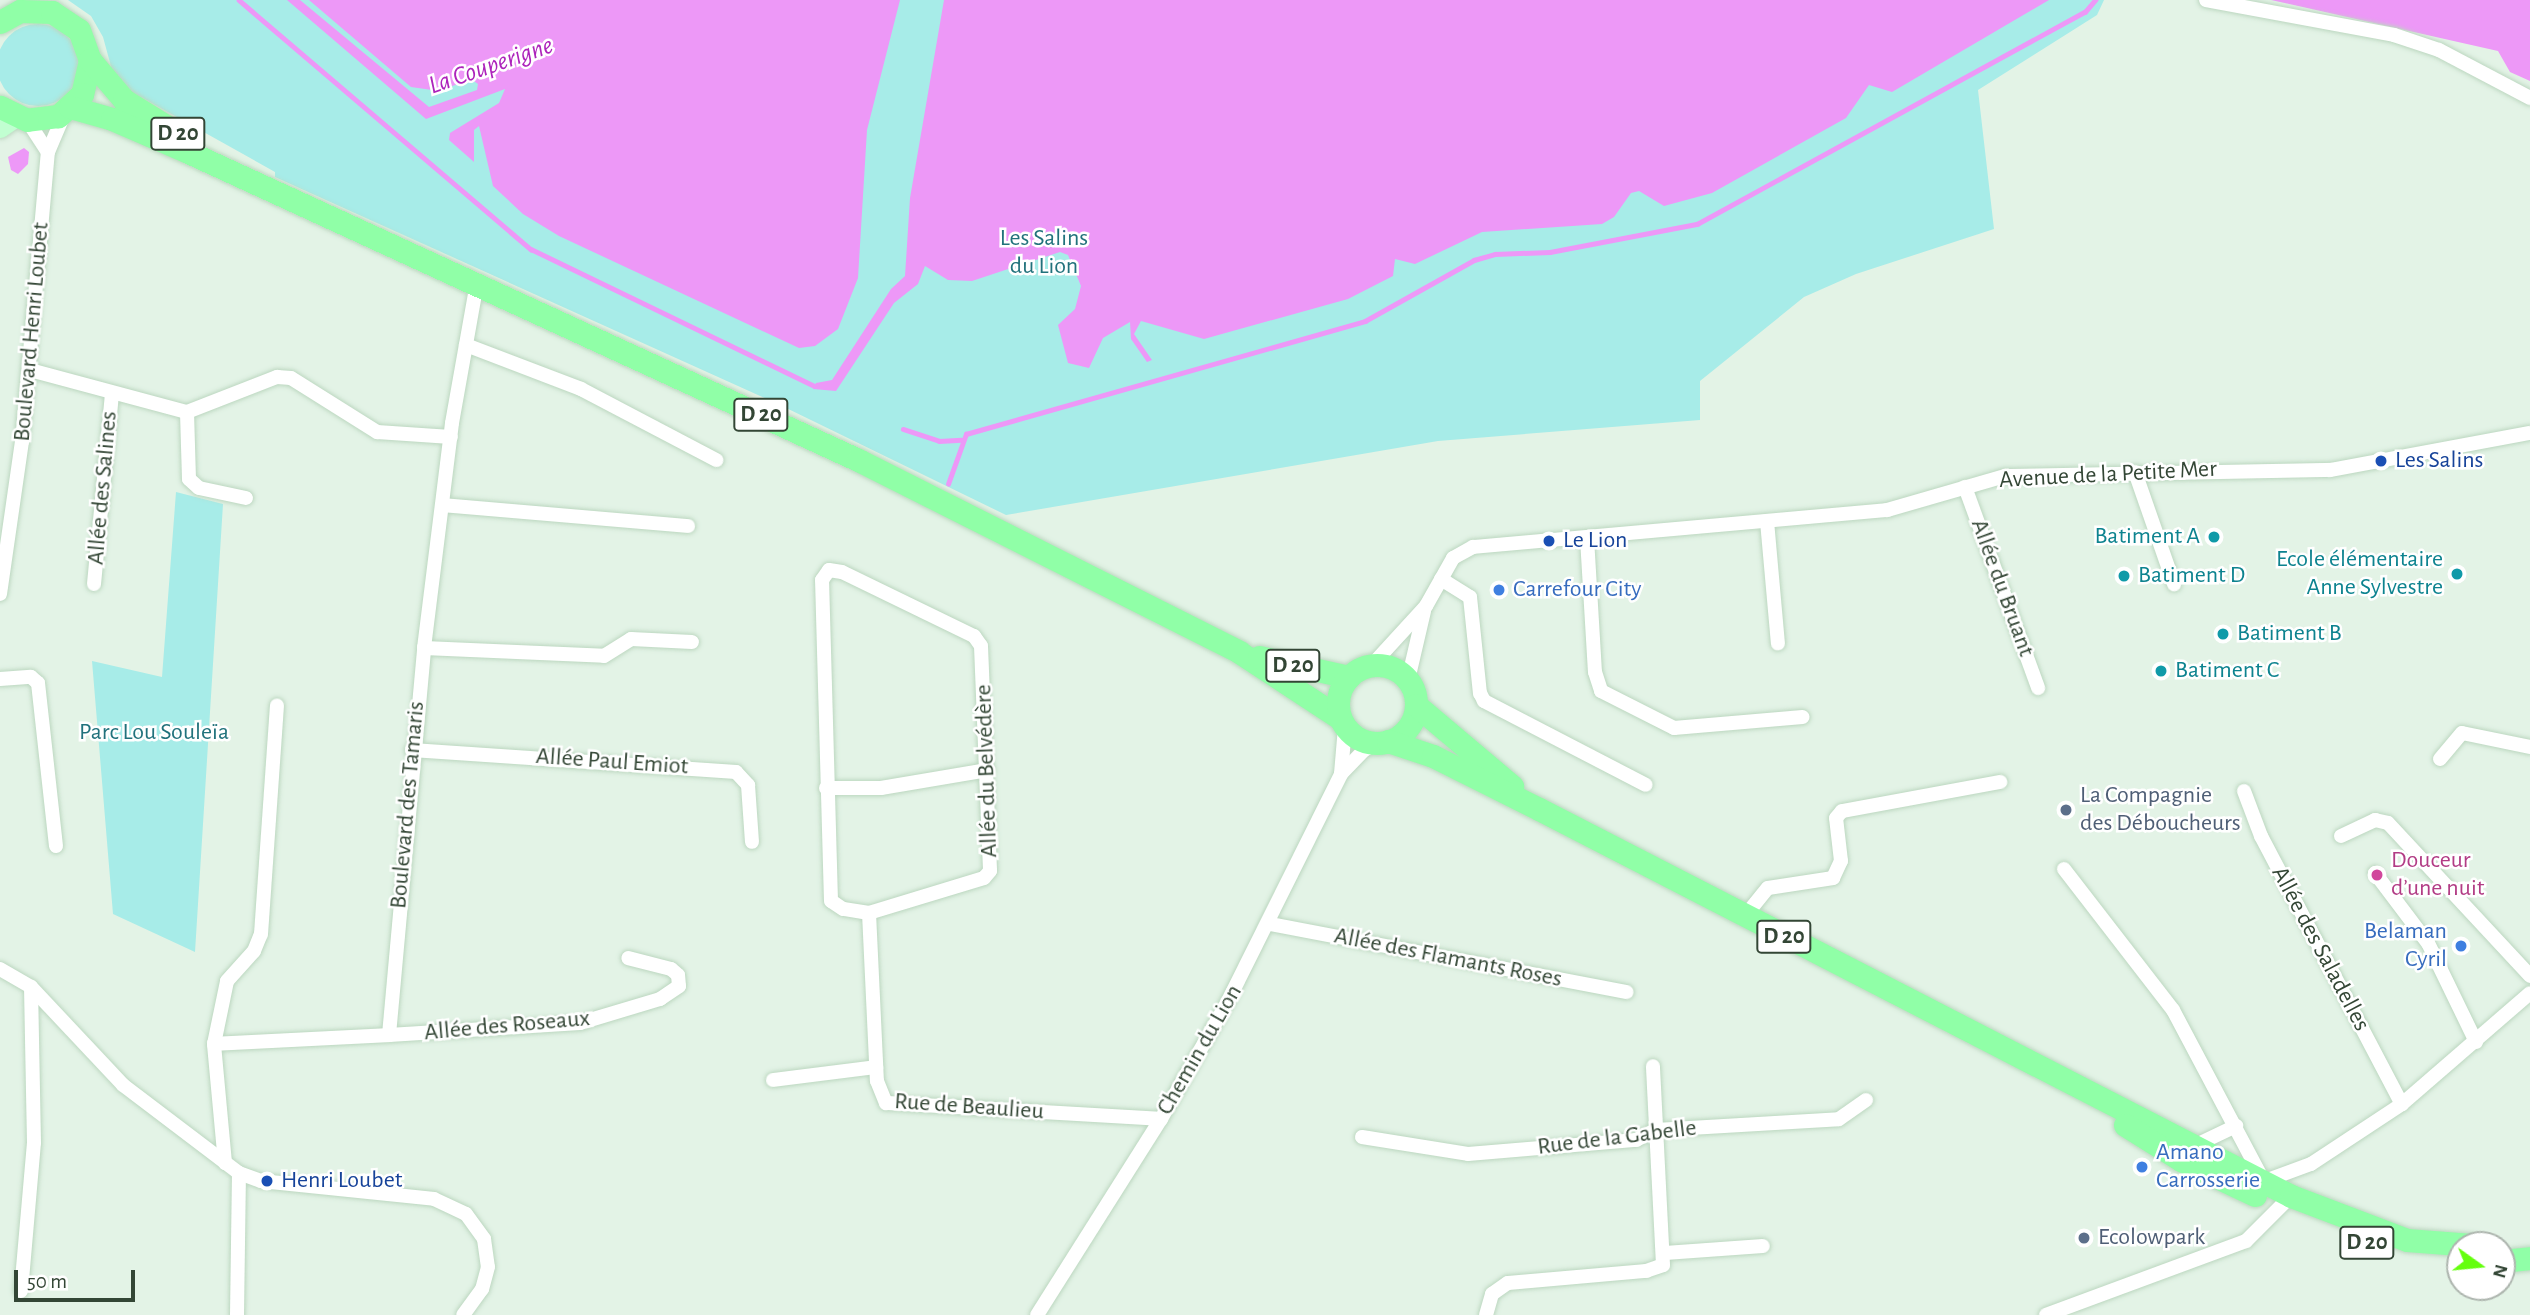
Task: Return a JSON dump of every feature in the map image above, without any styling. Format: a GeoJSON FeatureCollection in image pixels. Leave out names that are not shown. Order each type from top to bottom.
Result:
{"type":"FeatureCollection","features":[{"type":"Feature","properties":{"kind":"main road"},"geometry":{"type":"LineString","coordinates":[[7,13],[52,12],[67,19],[83,37],[90,61],[82,94],[68,109],[49,118],[11,118]]}},
{"type":"Feature","properties":{"kind":"main road","name":"D 20"},"geometry":{"type":"LineString","coordinates":[[90,61],[124,100],[277,194]]}},
{"type":"Feature","properties":{"kind":"main road","name":"D 20"},"geometry":{"type":"LineString","coordinates":[[68,109],[111,119],[477,283],[858,460],[1239,652],[1343,722]]}},
{"type":"Feature","properties":{"kind":"main road","name":"D 20"},"geometry":{"type":"LineString","coordinates":[[1239,652],[1349,677]]}},
{"type":"Feature","properties":{"kind":"main road"},"geometry":{"type":"LineString","coordinates":[[1372,665],[1386,666],[1408,680],[1416,705],[1408,728],[1383,742],[1359,739],[1343,722],[1338,696],[1349,677],[1372,665]]}},
{"type":"Feature","properties":{"kind":"main road","name":"D 20"},"geometry":{"type":"LineString","coordinates":[[1416,705],[1539,809]]}},
{"type":"Feature","properties":{"kind":"main road","name":"D 20"},"geometry":{"type":"LineString","coordinates":[[1383,742],[1433,756],[1539,809],[2029,1064],[2264,1182],[2286,1202],[2372,1245],[2408,1255],[2446,1259]]}},
{"type":"Feature","properties":{"kind":"main road","name":"D 20"},"geometry":{"type":"LineString","coordinates":[[2029,1064],[2181,1160],[2236,1185],[2407,1240],[2446,1243]]}},
{"type":"Feature","properties":{"kind":"street"},"geometry":{"type":"LineString","coordinates":[[2206,0],[2394,35],[2439,50],[2530,99]]}},
{"type":"Feature","properties":{"kind":"street","name":"Boulevard Henri Loubet"},"geometry":{"type":"LineString","coordinates":[[0,594],[30,370],[48,152],[68,109]]}},
{"type":"Feature","properties":{"kind":"street"},"geometry":{"type":"LineString","coordinates":[[11,118],[48,152]]}},
{"type":"Feature","properties":{"kind":"street","name":"Boulevard des Tamaris"},"geometry":{"type":"LineString","coordinates":[[389,1035],[412,750],[451,437],[477,283]]}},
{"type":"Feature","properties":{"kind":"street"},"geometry":{"type":"LineString","coordinates":[[466,345],[581,389],[716,460]]}},
{"type":"Feature","properties":{"kind":"street"},"geometry":{"type":"LineString","coordinates":[[30,370],[187,412],[282,377],[302,383],[377,432],[451,437]]}},
{"type":"Feature","properties":{"kind":"street","name":"Allée des Salines"},"geometry":{"type":"LineString","coordinates":[[94,584],[112,393]]}},
{"type":"Feature","properties":{"kind":"street"},"geometry":{"type":"LineString","coordinates":[[187,412],[189,479],[200,488],[246,498]]}},
{"type":"Feature","properties":{"kind":"street","name":"Avenue de la Petite Mer"},"geometry":{"type":"LineString","coordinates":[[1372,665],[1426,606],[1453,558],[1465,549],[1887,510],[2005,476],[2330,470],[2530,433]]}},
{"type":"Feature","properties":{"kind":"street"},"geometry":{"type":"LineString","coordinates":[[2135,472],[2174,584]]}},
{"type":"Feature","properties":{"kind":"street","name":"Allée du Bruant"},"geometry":{"type":"LineString","coordinates":[[1965,487],[2038,688]]}},
{"type":"Feature","properties":{"kind":"street"},"geometry":{"type":"LineString","coordinates":[[443,505],[688,526]]}},
{"type":"Feature","properties":{"kind":"street"},"geometry":{"type":"LineString","coordinates":[[1768,521],[1777,644]]}},
{"type":"Feature","properties":{"kind":"street"},"geometry":{"type":"LineString","coordinates":[[1587,538],[1595,673],[1601,691],[1678,729],[1803,717]]}},
{"type":"Feature","properties":{"kind":"street","name":"Allée du Belvédère"},"geometry":{"type":"LineString","coordinates":[[828,570],[842,572],[977,641],[983,653],[989,875],[869,913],[843,909],[828,893],[826,788],[822,580],[828,570]]}},
{"type":"Feature","properties":{"kind":"street"},"geometry":{"type":"LineString","coordinates":[[1441,579],[1470,597],[1484,701],[1646,785]]}},
{"type":"Feature","properties":{"kind":"street","name":"Avenue de la Petite Mer"},"geometry":{"type":"LineString","coordinates":[[1408,680],[1426,606]]}},
{"type":"Feature","properties":{"kind":"street"},"geometry":{"type":"LineString","coordinates":[[424,648],[604,656],[631,639],[692,642]]}},
{"type":"Feature","properties":{"kind":"street"},"geometry":{"type":"LineString","coordinates":[[0,679],[31,677],[38,683],[56,846]]}},
{"type":"Feature","properties":{"kind":"street"},"geometry":{"type":"LineString","coordinates":[[225,1163],[214,1044],[227,981],[254,951],[261,934],[277,706]]}},
{"type":"Feature","properties":{"kind":"street","name":"Chemin du Lion"},"geometry":{"type":"LineString","coordinates":[[1341,774],[1343,722]]}},
{"type":"Feature","properties":{"kind":"street"},"geometry":{"type":"LineString","coordinates":[[2440,759],[2462,733],[2530,747]]}},
{"type":"Feature","properties":{"kind":"street","name":"Chemin du Lion"},"geometry":{"type":"LineString","coordinates":[[1037,1315],[1161,1119],[1270,924],[1341,774],[1364,750],[1383,742]]}},
{"type":"Feature","properties":{"kind":"street","name":"Allée Paul Emiot"},"geometry":{"type":"LineString","coordinates":[[412,750],[736,772],[748,785],[752,842]]}},
{"type":"Feature","properties":{"kind":"street"},"geometry":{"type":"LineString","coordinates":[[826,788],[881,788],[987,770]]}},
{"type":"Feature","properties":{"kind":"street"},"geometry":{"type":"LineString","coordinates":[[1745,916],[1768,888],[1778,884],[1833,878],[1841,862],[1836,818],[1842,811],[2000,782]]}},
{"type":"Feature","properties":{"kind":"street","name":"Allée des Saladelles"},"geometry":{"type":"LineString","coordinates":[[2244,791],[2261,836],[2402,1104]]}},
{"type":"Feature","properties":{"kind":"street"},"geometry":{"type":"LineString","coordinates":[[2342,836],[2375,820],[2388,823],[2530,976]]}},
{"type":"Feature","properties":{"kind":"street"},"geometry":{"type":"LineString","coordinates":[[2064,869],[2173,1010],[2264,1182]]}},
{"type":"Feature","properties":{"kind":"street"},"geometry":{"type":"LineString","coordinates":[[2375,873],[2428,943],[2476,1042]]}},
{"type":"Feature","properties":{"kind":"street","name":"Rue de Beaulieu"},"geometry":{"type":"LineString","coordinates":[[869,913],[876,1068],[880,1098],[898,1107],[1161,1119]]}},
{"type":"Feature","properties":{"kind":"street","name":"Allée des Flamants Roses"},"geometry":{"type":"LineString","coordinates":[[1270,924],[1627,992]]}},
{"type":"Feature","properties":{"kind":"street","name":"Allée des Roseaux"},"geometry":{"type":"LineString","coordinates":[[389,1035],[580,1023],[660,999],[679,986],[678,975],[671,969],[628,958]]}},
{"type":"Feature","properties":{"kind":"street"},"geometry":{"type":"LineString","coordinates":[[0,968],[31,987],[123,1085],[239,1173],[261,1181],[434,1199],[457,1208],[480,1231],[488,1257],[486,1278],[466,1314]]}},
{"type":"Feature","properties":{"kind":"street"},"geometry":{"type":"LineString","coordinates":[[21,1291],[34,1143],[31,987]]}},
{"type":"Feature","properties":{"kind":"street"},"geometry":{"type":"LineString","coordinates":[[2236,1185],[2264,1182],[2311,1164],[2402,1104],[2530,993]]}},
{"type":"Feature","properties":{"kind":"street"},"geometry":{"type":"LineString","coordinates":[[214,1044],[389,1035]]}},
{"type":"Feature","properties":{"kind":"street"},"geometry":{"type":"LineString","coordinates":[[1486,1315],[1498,1286],[1646,1271],[1663,1265],[1665,1253],[1653,1066]]}},
{"type":"Feature","properties":{"kind":"street"},"geometry":{"type":"LineString","coordinates":[[773,1080],[876,1068]]}},
{"type":"Feature","properties":{"kind":"street","name":"Rue de la Gabelle"},"geometry":{"type":"LineString","coordinates":[[1362,1137],[1468,1154],[1636,1140],[1656,1130],[1839,1119],[1866,1100]]}},
{"type":"Feature","properties":{"kind":"street"},"geometry":{"type":"LineString","coordinates":[[2194,1146],[2236,1126]]}},
{"type":"Feature","properties":{"kind":"street"},"geometry":{"type":"LineString","coordinates":[[237,1315],[239,1173]]}},
{"type":"Feature","properties":{"kind":"street"},"geometry":{"type":"LineString","coordinates":[[2046,1315],[2246,1241],[2286,1202]]}},
{"type":"Feature","properties":{"kind":"street"},"geometry":{"type":"LineString","coordinates":[[1665,1253],[1763,1245]]}},
{"type":"Feature","properties":{"kind":"green space","name":"Les Salins du Lion"},"geometry":{"type":"Polygon","coordinates":[[[68,0],[2104,0],[2097,15],[1978,90],[1994,229],[1856,274],[1804,297],[1700,381],[1700,420],[1438,441],[1006,515],[778,404],[275,177],[275,172],[132,92],[112,70],[103,37],[91,16],[68,0]]]}},
{"type":"Feature","properties":{"kind":"green space"},"geometry":{"type":"Polygon","coordinates":[[[38,24],[54,27],[67,36],[76,49],[79,65],[76,81],[67,94],[54,103],[38,106],[22,103],[9,94],[0,81],[-3,65],[0,49],[9,36],[22,27],[38,24]]]}},
{"type":"Feature","properties":{"kind":"green space","name":"Parc Lou Souleïa"},"geometry":{"type":"Polygon","coordinates":[[[176,492],[223,504],[195,952],[113,914],[92,661],[162,677],[176,492]]]}},
{"type":"Feature","properties":{"kind":"water","name":"La Couperigne"},"geometry":{"type":"Polygon","coordinates":[[[287,0],[300,0],[429,107],[477,90],[478,84],[471,79],[439,91],[411,87],[309,0],[900,0],[867,130],[858,278],[838,329],[815,346],[799,348],[559,236],[523,214],[493,186],[479,126],[474,130],[474,162],[449,140],[450,133],[499,103],[505,89],[426,119],[287,0]]]}},
{"type":"Feature","properties":{"kind":"water"},"geometry":{"type":"Polygon","coordinates":[[[944,0],[2049,0],[1892,92],[1869,85],[1846,118],[1712,193],[1664,206],[1639,191],[1631,193],[1614,217],[1602,224],[1482,232],[1415,264],[1395,259],[1393,276],[1348,299],[1204,339],[1141,321],[1134,334],[1152,360],[1147,362],[1131,339],[1130,322],[1103,338],[1089,368],[1068,363],[1058,325],[1075,309],[1081,286],[1068,255],[1060,252],[972,281],[948,280],[925,266],[918,284],[894,303],[836,391],[813,389],[816,383],[832,380],[891,289],[905,276],[910,198],[944,0]]]}},
{"type":"Feature","properties":{"kind":"water"},"geometry":{"type":"Polygon","coordinates":[[[2271,0],[2530,0],[2530,81],[2510,72],[2498,51],[2271,0]]]}},
{"type":"Feature","properties":{"kind":"water"},"geometry":{"type":"Polygon","coordinates":[[[24,148],[29,152],[28,164],[18,174],[11,170],[8,157],[24,148]]]}},
{"type":"Feature","properties":{"kind":"waterway"},"geometry":{"type":"LineString","coordinates":[[239,0],[531,249],[814,386]]}},
{"type":"Feature","properties":{"kind":"waterway"},"geometry":{"type":"LineString","coordinates":[[948,484],[966,434],[1365,321],[1474,260],[1495,254],[1550,252],[1697,224],[2085,12],[2095,0]]}},
{"type":"Feature","properties":{"kind":"waterway"},"geometry":{"type":"LineString","coordinates":[[903,429],[939,441],[961,440]]}},
{"type":"Feature","properties":{"kind":"place","name":"Les Salins"},"geometry":{"type":"Point","coordinates":[2381,461]}},
{"type":"Feature","properties":{"kind":"place","name":"Batiment A"},"geometry":{"type":"Point","coordinates":[2214,537]}},
{"type":"Feature","properties":{"kind":"place","name":"Le Lion"},"geometry":{"type":"Point","coordinates":[1549,541]}},
{"type":"Feature","properties":{"kind":"place","name":"Ecole élémentaire Anne Sylvestre"},"geometry":{"type":"Point","coordinates":[2457,574]}},
{"type":"Feature","properties":{"kind":"place","name":"Batiment D"},"geometry":{"type":"Point","coordinates":[2124,576]}},
{"type":"Feature","properties":{"kind":"place","name":"Carrefour City"},"geometry":{"type":"Point","coordinates":[1499,590]}},
{"type":"Feature","properties":{"kind":"place","name":"Batiment B"},"geometry":{"type":"Point","coordinates":[2223,634]}},
{"type":"Feature","properties":{"kind":"place","name":"Batiment C"},"geometry":{"type":"Point","coordinates":[2161,671]}},
{"type":"Feature","properties":{"kind":"place","name":"La Compagnie des Déboucheurs"},"geometry":{"type":"Point","coordinates":[2066,810]}},
{"type":"Feature","properties":{"kind":"place","name":"Douceur d’une nuit"},"geometry":{"type":"Point","coordinates":[2377,875]}},
{"type":"Feature","properties":{"kind":"place","name":"Belaman Cyril"},"geometry":{"type":"Point","coordinates":[2461,946]}},
{"type":"Feature","properties":{"kind":"place","name":"Amano Carrosserie"},"geometry":{"type":"Point","coordinates":[2142,1167]}},
{"type":"Feature","properties":{"kind":"place","name":"Henri Loubet"},"geometry":{"type":"Point","coordinates":[267,1181]}},
{"type":"Feature","properties":{"kind":"place","name":"Ecolowpark"},"geometry":{"type":"Point","coordinates":[2084,1238]}}]}
